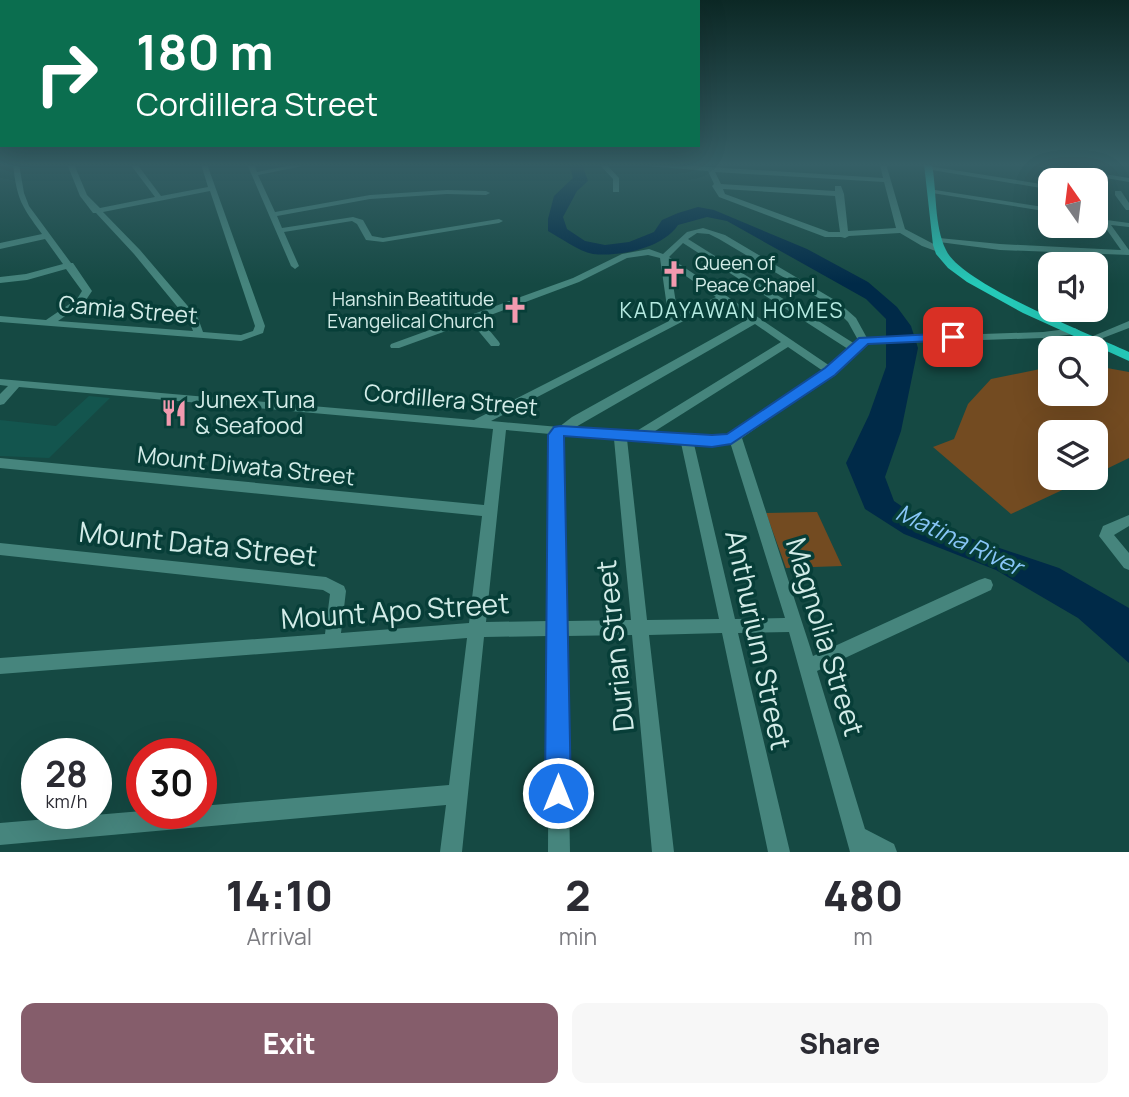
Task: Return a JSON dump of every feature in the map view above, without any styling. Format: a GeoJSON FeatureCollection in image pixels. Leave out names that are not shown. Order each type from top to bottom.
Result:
{"type":"FeatureCollection","features":[{"type":"Feature","properties":{"kind":"main road"},"geometry":{"type":"LineString","coordinates":[[934,204],[940,245],[951,265],[966,276],[1085,336]]}},
{"type":"Feature","properties":{"kind":"main road"},"geometry":{"type":"LineString","coordinates":[[1108,347],[1129,357]]}},
{"type":"Feature","properties":{"kind":"street"},"geometry":{"type":"LineString","coordinates":[[25,204],[86,289],[86,295],[48,323]]}},
{"type":"Feature","properties":{"kind":"street"},"geometry":{"type":"LineString","coordinates":[[90,204],[137,252],[194,320],[199,335]]}},
{"type":"Feature","properties":{"kind":"street"},"geometry":{"type":"LineString","coordinates":[[96,211],[131,204]]}},
{"type":"Feature","properties":{"kind":"street","name":"Camia Street"},"geometry":{"type":"LineString","coordinates":[[0,319],[199,335],[254,336],[260,326],[217,204]]}},
{"type":"Feature","properties":{"kind":"street"},"geometry":{"type":"LineString","coordinates":[[267,204],[295,266]]}},
{"type":"Feature","properties":{"kind":"street"},"geometry":{"type":"LineString","coordinates":[[272,215],[333,204]]}},
{"type":"Feature","properties":{"kind":"street"},"geometry":{"type":"LineString","coordinates":[[744,204],[828,235],[845,236],[901,230],[925,244],[1127,253],[1108,230]]}},
{"type":"Feature","properties":{"kind":"street"},"geometry":{"type":"LineString","coordinates":[[841,204],[845,236]]}},
{"type":"Feature","properties":{"kind":"street"},"geometry":{"type":"LineString","coordinates":[[893,204],[901,230]]}},
{"type":"Feature","properties":{"kind":"street"},"geometry":{"type":"LineString","coordinates":[[1011,204],[1038,208]]}},
{"type":"Feature","properties":{"kind":"street"},"geometry":{"type":"LineString","coordinates":[[278,231],[353,219],[360,222],[369,238],[383,240],[499,221]]}},
{"type":"Feature","properties":{"kind":"street"},"geometry":{"type":"LineString","coordinates":[[1108,221],[1129,225]]}},
{"type":"Feature","properties":{"kind":"street"},"geometry":{"type":"LineString","coordinates":[[664,257],[700,229],[722,237],[835,304],[852,320],[864,342]]}},
{"type":"Feature","properties":{"kind":"street"},"geometry":{"type":"LineString","coordinates":[[0,246],[46,236]]}},
{"type":"Feature","properties":{"kind":"street"},"geometry":{"type":"LineString","coordinates":[[684,240],[864,342],[1043,335],[1075,331]]}},
{"type":"Feature","properties":{"kind":"street"},"geometry":{"type":"LineString","coordinates":[[395,346],[576,280],[625,256],[649,252],[664,257],[830,372]]}},
{"type":"Feature","properties":{"kind":"street"},"geometry":{"type":"LineString","coordinates":[[664,257],[674,322]]}},
{"type":"Feature","properties":{"kind":"street"},"geometry":{"type":"LineString","coordinates":[[0,281],[70,265]]}},
{"type":"Feature","properties":{"kind":"street"},"geometry":{"type":"LineString","coordinates":[[477,423],[722,299]]}},
{"type":"Feature","properties":{"kind":"street"},"geometry":{"type":"LineString","coordinates":[[472,317],[495,344]]}},
{"type":"Feature","properties":{"kind":"street"},"geometry":{"type":"LineString","coordinates":[[559,852],[554,446],[560,431],[754,320]]}},
{"type":"Feature","properties":{"kind":"street"},"geometry":{"type":"LineString","coordinates":[[1099,336],[1129,324]]}},
{"type":"Feature","properties":{"kind":"street","name":"Cordillera Street"},"geometry":{"type":"LineString","coordinates":[[0,382],[560,431],[720,441],[735,437],[830,372],[864,342]]}},
{"type":"Feature","properties":{"kind":"street"},"geometry":{"type":"LineString","coordinates":[[628,435],[787,343]]}},
{"type":"Feature","properties":{"kind":"street"},"geometry":{"type":"LineString","coordinates":[[0,401],[16,384]]}},
{"type":"Feature","properties":{"kind":"street"},"geometry":{"type":"LineString","coordinates":[[452,852],[488,511],[500,425]]}},
{"type":"Feature","properties":{"kind":"street","name":"Durian Street"},"geometry":{"type":"LineString","coordinates":[[628,435],[639,627],[663,852]]}},
{"type":"Feature","properties":{"kind":"street","name":"Magnolia Street"},"geometry":{"type":"LineString","coordinates":[[735,437],[795,625],[859,844]]}},
{"type":"Feature","properties":{"kind":"street","name":"Anthurium Street"},"geometry":{"type":"LineString","coordinates":[[687,439],[779,852]]}},
{"type":"Feature","properties":{"kind":"street","name":"Mount Diwata Street"},"geometry":{"type":"LineString","coordinates":[[0,463],[488,511]]}},
{"type":"Feature","properties":{"kind":"street"},"geometry":{"type":"LineString","coordinates":[[1129,520],[1106,533],[1108,541],[1129,564]]}},
{"type":"Feature","properties":{"kind":"street","name":"Mount Data Street"},"geometry":{"type":"LineString","coordinates":[[0,549],[326,584],[338,591],[339,598],[332,642]]}},
{"type":"Feature","properties":{"kind":"street"},"geometry":{"type":"LineString","coordinates":[[807,667],[985,584]]}},
{"type":"Feature","properties":{"kind":"street","name":"Mount Apo Street"},"geometry":{"type":"LineString","coordinates":[[0,666],[475,630],[557,626],[795,625]]}},
{"type":"Feature","properties":{"kind":"street"},"geometry":{"type":"LineString","coordinates":[[0,834],[458,794]]}},
{"type":"Feature","properties":{"kind":"street"},"geometry":{"type":"LineString","coordinates":[[859,844],[886,852]]}},
{"type":"Feature","properties":{"kind":"shaded area"},"geometry":{"type":"Polygon","coordinates":[[[1108,368],[1129,372],[1129,458],[1108,468],[1108,420],[1038,420],[1038,490],[1062,490],[1011,514],[933,447],[954,439],[968,404],[991,379],[1038,369],[1038,406],[1108,406],[1108,368]]]}},
{"type":"Feature","properties":{"kind":"shaded area"},"geometry":{"type":"Polygon","coordinates":[[[89,396],[110,398],[49,458],[0,456],[0,420],[56,426],[89,396]]]}},
{"type":"Feature","properties":{"kind":"shaded area"},"geometry":{"type":"Polygon","coordinates":[[[817,512],[842,566],[786,568],[766,513],[817,512]]]}},
{"type":"Feature","properties":{"kind":"water","name":"Matina River"},"geometry":{"type":"Polygon","coordinates":[[[552,204],[570,204],[563,217],[567,229],[585,241],[605,245],[629,242],[654,232],[662,220],[678,213],[698,207],[714,210],[807,249],[868,282],[897,307],[911,326],[918,348],[901,431],[885,477],[894,501],[928,524],[1059,568],[1129,608],[1129,663],[1078,618],[996,570],[904,534],[865,509],[846,463],[869,415],[886,367],[886,319],[866,299],[727,221],[707,217],[678,225],[662,240],[652,245],[604,255],[581,250],[548,231],[552,204]]]}},
{"type":"Feature","properties":{"kind":"place","name":"Queen of Peace Chapel"},"geometry":{"type":"Point","coordinates":[674,274]}},
{"type":"Feature","properties":{"kind":"place","name":"Hanshin Beatitude Evangelical Church"},"geometry":{"type":"Point","coordinates":[515,310]}},
{"type":"Feature","properties":{"kind":"place","name":"Junex Tuna & Seafood"},"geometry":{"type":"Point","coordinates":[174,413]}},
{"type":"Feature","properties":{"kind":"district","name":"KADAYAWAN HOMES"},"geometry":{"type":"Point","coordinates":[732,311]}},
{"type":"Feature","properties":{"kind":"route"},"geometry":{"type":"LineString","coordinates":[[558,793],[556,435],[560,431],[712,441],[731,439],[830,372],[864,341],[953,337]]}}]}
